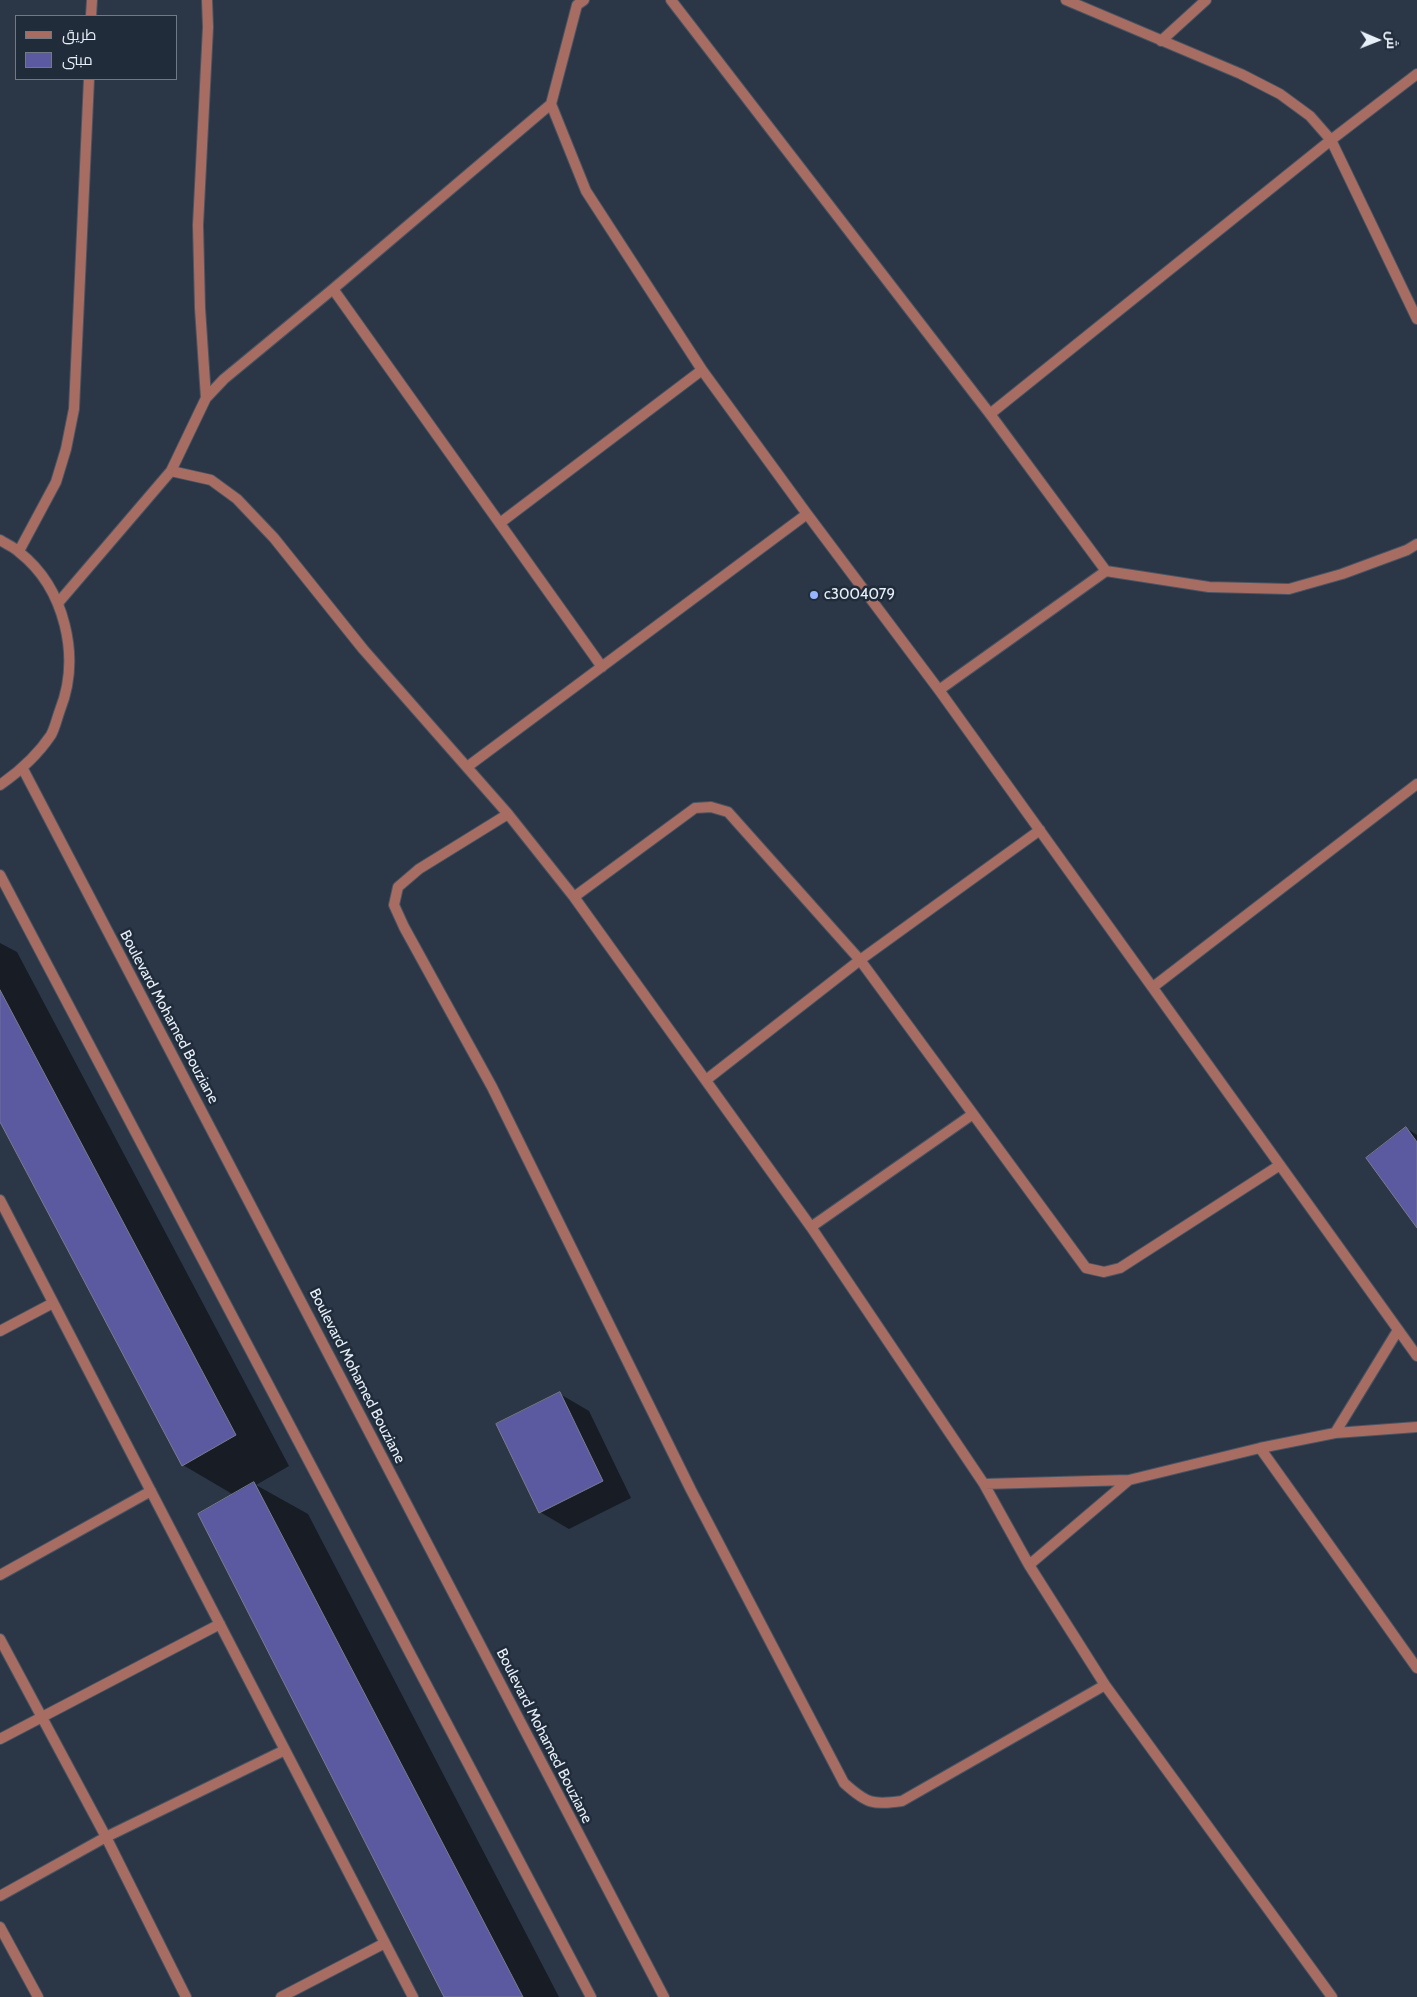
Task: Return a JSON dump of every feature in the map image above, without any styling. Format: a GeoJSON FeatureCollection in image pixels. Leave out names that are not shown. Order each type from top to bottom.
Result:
{"type":"FeatureCollection","features":[{"type":"Feature","properties":{"kind":"street"},"geometry":{"type":"LineString","coordinates":[[91,15],[92,0]]}},
{"type":"Feature","properties":{"kind":"street"},"geometry":{"type":"LineString","coordinates":[[206,398],[200,308],[198,225],[208,26],[207,0]]}},
{"type":"Feature","properties":{"kind":"street"},"geometry":{"type":"LineString","coordinates":[[671,0],[990,414],[1106,571]]}},
{"type":"Feature","properties":{"kind":"street"},"geometry":{"type":"LineString","coordinates":[[1066,0],[1241,74],[1280,94],[1310,116],[1332,140],[1417,319]]}},
{"type":"Feature","properties":{"kind":"street"},"geometry":{"type":"LineString","coordinates":[[1161,41],[1206,0]]}},
{"type":"Feature","properties":{"kind":"street"},"geometry":{"type":"LineString","coordinates":[[58,603],[171,471],[206,398],[224,379],[334,289],[551,104],[580,2]]}},
{"type":"Feature","properties":{"kind":"street"},"geometry":{"type":"LineString","coordinates":[[990,414],[1417,74]]}},
{"type":"Feature","properties":{"kind":"street"},"geometry":{"type":"LineString","coordinates":[[19,551],[56,482],[66,449],[74,409],[89,80]]}},
{"type":"Feature","properties":{"kind":"street"},"geometry":{"type":"LineString","coordinates":[[551,104],[586,191],[702,370],[939,690],[1417,1356]]}},
{"type":"Feature","properties":{"kind":"street"},"geometry":{"type":"LineString","coordinates":[[334,289],[602,667]]}},
{"type":"Feature","properties":{"kind":"street"},"geometry":{"type":"LineString","coordinates":[[500,524],[702,370]]}},
{"type":"Feature","properties":{"kind":"street"},"geometry":{"type":"LineString","coordinates":[[171,471],[211,480],[237,499],[274,538],[363,649],[508,814],[574,897],[810,1227],[984,1484],[1029,1565],[1104,1685],[1332,1997]]}},
{"type":"Feature","properties":{"kind":"street"},"geometry":{"type":"LineString","coordinates":[[467,767],[807,514]]}},
{"type":"Feature","properties":{"kind":"street"},"geometry":{"type":"LineString","coordinates":[[0,540],[19,551],[48,584],[58,603],[70,647],[67,692],[51,734],[23,769],[0,785]]}},
{"type":"Feature","properties":{"kind":"street"},"geometry":{"type":"LineString","coordinates":[[939,690],[1106,571],[1209,587],[1289,589],[1342,574],[1417,544]]}},
{"type":"Feature","properties":{"kind":"street","name":"Boulevard Mohamed Bouziane"},"geometry":{"type":"LineString","coordinates":[[23,769],[664,1997]]}},
{"type":"Feature","properties":{"kind":"street"},"geometry":{"type":"LineString","coordinates":[[1153,987],[1417,784]]}},
{"type":"Feature","properties":{"kind":"street"},"geometry":{"type":"LineString","coordinates":[[574,897],[695,808],[711,807],[728,812],[860,960],[1086,1268],[1104,1272],[1120,1268],[1280,1165]]}},
{"type":"Feature","properties":{"kind":"street"},"geometry":{"type":"LineString","coordinates":[[508,814],[418,869],[398,887],[394,905],[404,927],[492,1087],[691,1490],[844,1784],[859,1797],[877,1804],[902,1801],[1104,1685]]}},
{"type":"Feature","properties":{"kind":"street"},"geometry":{"type":"LineString","coordinates":[[706,1080],[860,960],[1040,830]]}},
{"type":"Feature","properties":{"kind":"street"},"geometry":{"type":"LineString","coordinates":[[0,875],[591,1997]]}},
{"type":"Feature","properties":{"kind":"street"},"geometry":{"type":"LineString","coordinates":[[810,1227],[973,1114]]}},
{"type":"Feature","properties":{"kind":"street"},"geometry":{"type":"LineString","coordinates":[[0,1200],[413,1997]]}},
{"type":"Feature","properties":{"kind":"street"},"geometry":{"type":"LineString","coordinates":[[0,1331],[53,1303]]}},
{"type":"Feature","properties":{"kind":"street"},"geometry":{"type":"LineString","coordinates":[[1335,1433],[1398,1330]]}},
{"type":"Feature","properties":{"kind":"street"},"geometry":{"type":"LineString","coordinates":[[984,1484],[1130,1480],[1260,1448],[1335,1433],[1417,1427]]}},
{"type":"Feature","properties":{"kind":"street"},"geometry":{"type":"LineString","coordinates":[[1260,1448],[1417,1668]]}},
{"type":"Feature","properties":{"kind":"street"},"geometry":{"type":"LineString","coordinates":[[1029,1565],[1130,1480]]}},
{"type":"Feature","properties":{"kind":"street"},"geometry":{"type":"LineString","coordinates":[[0,1575],[151,1491]]}},
{"type":"Feature","properties":{"kind":"street"},"geometry":{"type":"LineString","coordinates":[[0,1739],[220,1624]]}},
{"type":"Feature","properties":{"kind":"street"},"geometry":{"type":"LineString","coordinates":[[0,1639],[106,1837],[186,1997]]}},
{"type":"Feature","properties":{"kind":"street"},"geometry":{"type":"LineString","coordinates":[[0,1896],[106,1837],[285,1750]]}},
{"type":"Feature","properties":{"kind":"street"},"geometry":{"type":"LineString","coordinates":[[0,1927],[38,1997]]}},
{"type":"Feature","properties":{"kind":"street"},"geometry":{"type":"LineString","coordinates":[[281,1997],[385,1943]]}},
{"type":"Feature","properties":{"kind":"building"},"geometry":{"type":"Polygon","coordinates":[[[0,990],[236,1435],[182,1466],[0,1122],[0,990]]]}},
{"type":"Feature","properties":{"kind":"building"},"geometry":{"type":"Polygon","coordinates":[[[1406,1127],[1417,1142],[1417,1228],[1366,1158],[1406,1127]]]}},
{"type":"Feature","properties":{"kind":"building"},"geometry":{"type":"Polygon","coordinates":[[[560,1392],[603,1481],[539,1513],[496,1424],[560,1392]]]}},
{"type":"Feature","properties":{"kind":"building"},"geometry":{"type":"Polygon","coordinates":[[[254,1482],[523,1997],[444,1997],[198,1514],[254,1482]]]}},
{"type":"Feature","properties":{"kind":"place","name":"c3004079"},"geometry":{"type":"Point","coordinates":[814,595]}}]}
